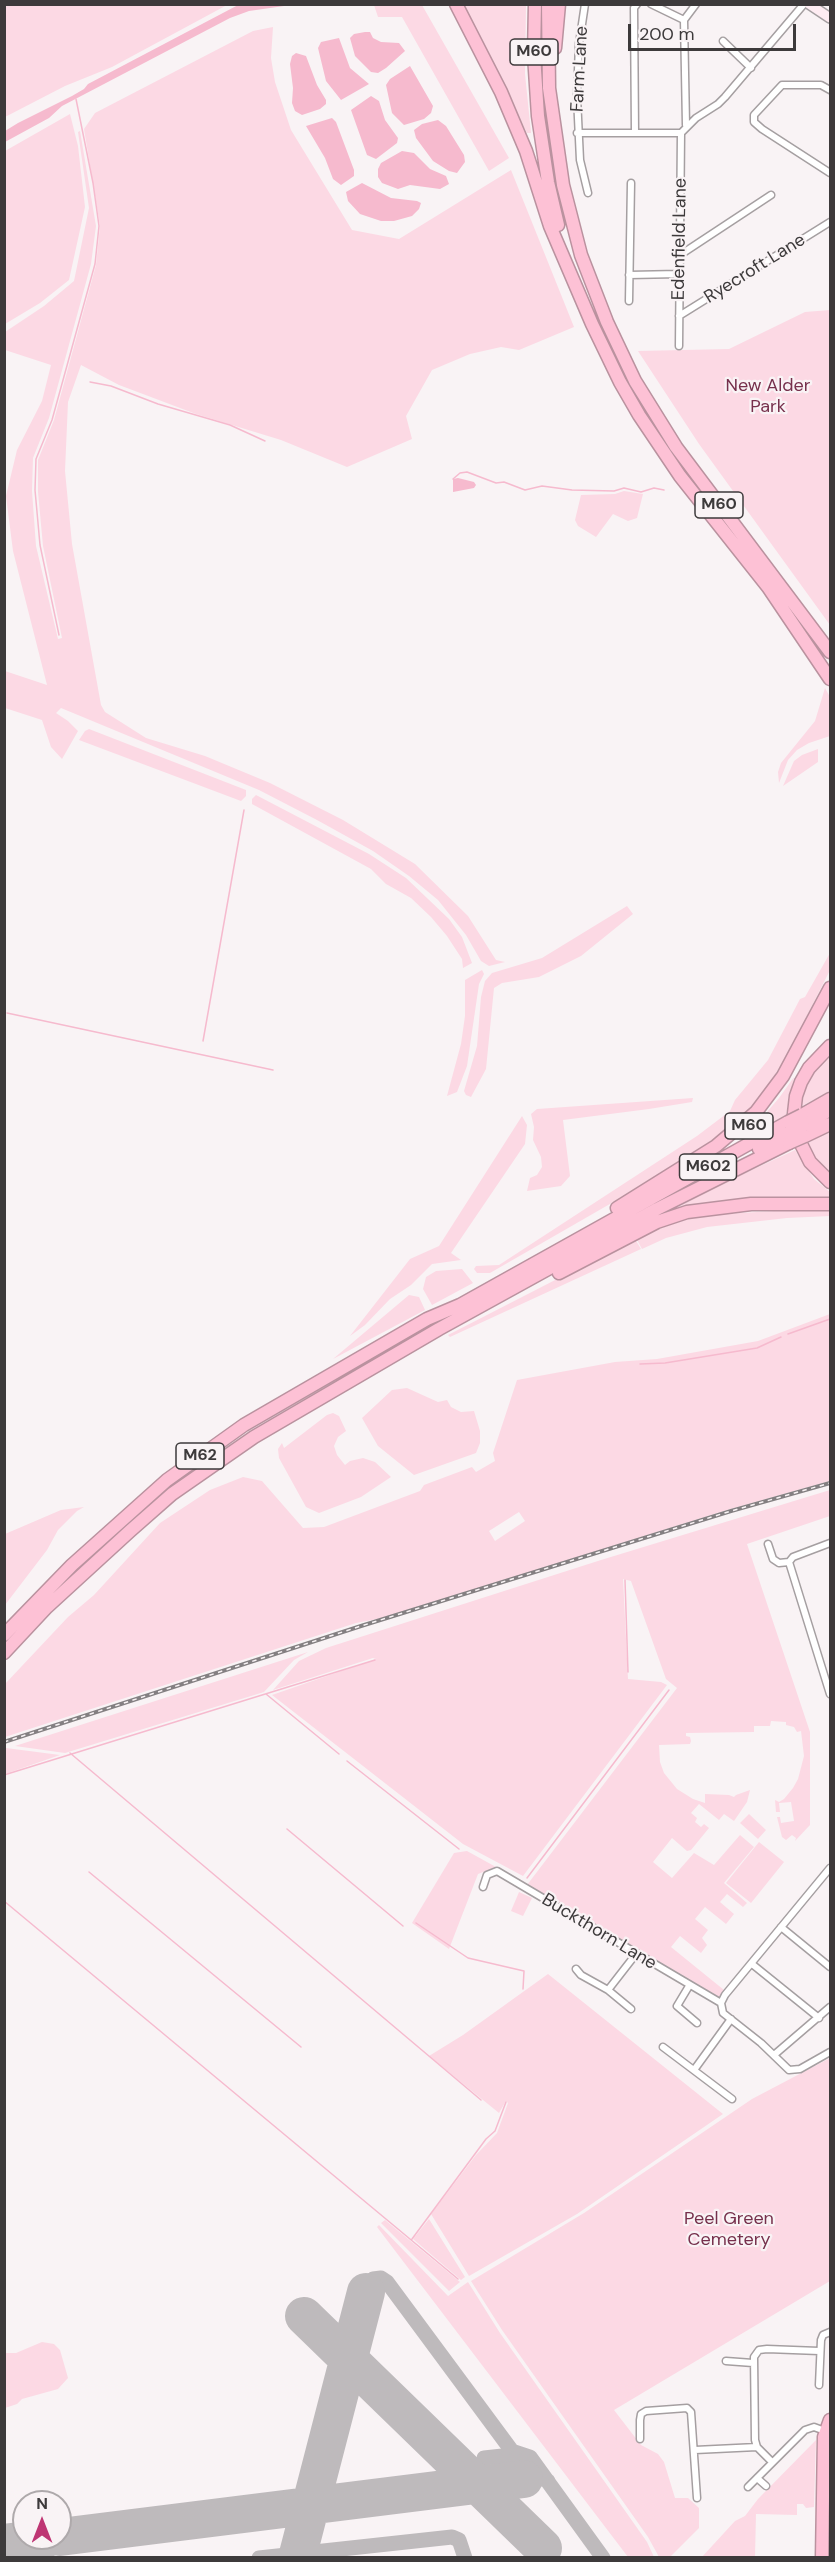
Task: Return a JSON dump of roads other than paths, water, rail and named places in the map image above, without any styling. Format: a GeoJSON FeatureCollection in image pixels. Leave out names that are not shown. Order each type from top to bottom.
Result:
{"type":"FeatureCollection","features":[{"type":"Feature","properties":{"kind":"highway","name":"M60"},"geometry":{"type":"LineString","coordinates":[[456,4],[489,65],[510,113],[534,174],[550,226],[620,382],[659,446],[768,587],[831,679]]}},
{"type":"Feature","properties":{"kind":"highway","name":"M60"},"geometry":{"type":"LineString","coordinates":[[535,4],[534,71],[543,156],[558,225],[581,297]]}},
{"type":"Feature","properties":{"kind":"highway","name":"M60"},"geometry":{"type":"LineString","coordinates":[[548,4],[548,57],[553,121],[563,185],[581,255],[603,314],[635,381],[693,470],[831,652]]}},
{"type":"Feature","properties":{"kind":"highway","name":"M60"},"geometry":{"type":"LineString","coordinates":[[553,121],[555,41],[559,4]]}},
{"type":"Feature","properties":{"kind":"highway","name":"M62"},"geometry":{"type":"LineString","coordinates":[[4,1635],[72,1565],[176,1474],[244,1425],[427,1319],[456,1299],[647,1191],[716,1146],[746,1123],[792,1062],[831,988]]}},
{"type":"Feature","properties":{"kind":"highway","name":"M60"},"geometry":{"type":"LineString","coordinates":[[628,1212],[720,1150],[764,1112],[792,1073],[831,1003]]}},
{"type":"Feature","properties":{"kind":"highway"},"geometry":{"type":"LineString","coordinates":[[831,1046],[809,1068],[801,1082],[796,1096],[793,1122],[810,1162],[831,1182]]}},
{"type":"Feature","properties":{"kind":"highway","name":"M602"},"geometry":{"type":"LineString","coordinates":[[803,1125],[831,1099]]}},
{"type":"Feature","properties":{"kind":"highway","name":"M602"},"geometry":{"type":"LineString","coordinates":[[657,1209],[831,1110]]}},
{"type":"Feature","properties":{"kind":"highway"},"geometry":{"type":"LineString","coordinates":[[789,1133],[803,1125],[831,1124]]}},
{"type":"Feature","properties":{"kind":"highway","name":"M602"},"geometry":{"type":"LineString","coordinates":[[628,1212],[789,1133]]}},
{"type":"Feature","properties":{"kind":"highway","name":"M62"},"geometry":{"type":"LineString","coordinates":[[400,1353],[441,1335],[628,1236],[673,1216],[699,1209],[740,1205],[831,1204]]}},
{"type":"Feature","properties":{"kind":"highway","name":"M62"},"geometry":{"type":"LineString","coordinates":[[4,1653],[87,1569],[172,1494],[254,1437],[657,1209]]}},
{"type":"Feature","properties":{"kind":"highway","name":"M62"},"geometry":{"type":"LineString","coordinates":[[427,1319],[460,1305],[628,1212]]}},
{"type":"Feature","properties":{"kind":"highway"},"geometry":{"type":"LineString","coordinates":[[818,2558],[828,2425]]}},
{"type":"Feature","properties":{"kind":"main road"},"geometry":{"type":"LineString","coordinates":[[809,4],[831,18]]}},
{"type":"Feature","properties":{"kind":"street","name":"Farm Lane"},"geometry":{"type":"LineString","coordinates":[[585,4],[579,44],[577,133],[580,160],[588,193]]}},
{"type":"Feature","properties":{"kind":"street"},"geometry":{"type":"LineString","coordinates":[[651,4],[684,20]]}},
{"type":"Feature","properties":{"kind":"street"},"geometry":{"type":"LineString","coordinates":[[686,125],[684,20],[696,4]]}},
{"type":"Feature","properties":{"kind":"street"},"geometry":{"type":"LineString","coordinates":[[681,133],[686,125],[718,104],[804,4]]}},
{"type":"Feature","properties":{"kind":"street"},"geometry":{"type":"LineString","coordinates":[[635,6],[635,133]]}},
{"type":"Feature","properties":{"kind":"street"},"geometry":{"type":"LineString","coordinates":[[723,41],[751,68]]}},
{"type":"Feature","properties":{"kind":"street"},"geometry":{"type":"LineString","coordinates":[[831,90],[821,85],[782,85],[754,115],[754,122],[762,129],[831,173]]}},
{"type":"Feature","properties":{"kind":"street","name":"Farm Lane"},"geometry":{"type":"LineString","coordinates":[[577,133],[681,133]]}},
{"type":"Feature","properties":{"kind":"street","name":"Edenfield Lane"},"geometry":{"type":"LineString","coordinates":[[680,345],[681,133]]}},
{"type":"Feature","properties":{"kind":"street"},"geometry":{"type":"LineString","coordinates":[[629,301],[631,183]]}},
{"type":"Feature","properties":{"kind":"street"},"geometry":{"type":"LineString","coordinates":[[680,255],[771,195]]}},
{"type":"Feature","properties":{"kind":"street","name":"Ryecroft Lane"},"geometry":{"type":"LineString","coordinates":[[679,316],[831,222]]}},
{"type":"Feature","properties":{"kind":"street"},"geometry":{"type":"LineString","coordinates":[[629,275],[679,274]]}},
{"type":"Feature","properties":{"kind":"street"},"geometry":{"type":"LineString","coordinates":[[768,1544],[773,1559],[779,1563],[789,1562],[793,1557],[831,1544]]}},
{"type":"Feature","properties":{"kind":"street"},"geometry":{"type":"LineString","coordinates":[[789,1562],[831,1694]]}},
{"type":"Feature","properties":{"kind":"street"},"geometry":{"type":"LineString","coordinates":[[831,1868],[721,2003],[722,2011],[774,2055],[784,2067],[794,2071],[831,2052]]}},
{"type":"Feature","properties":{"kind":"street","name":"Buckthorn Lane"},"geometry":{"type":"LineString","coordinates":[[483,1887],[487,1875],[497,1871],[721,2003]]}},
{"type":"Feature","properties":{"kind":"street"},"geometry":{"type":"LineString","coordinates":[[781,1927],[831,1967]]}},
{"type":"Feature","properties":{"kind":"street"},"geometry":{"type":"LineString","coordinates":[[608,1990],[636,1954]]}},
{"type":"Feature","properties":{"kind":"street"},"geometry":{"type":"LineString","coordinates":[[752,1964],[819,2018]]}},
{"type":"Feature","properties":{"kind":"street"},"geometry":{"type":"LineString","coordinates":[[576,1969],[581,1975],[608,1990],[631,2009]]}},
{"type":"Feature","properties":{"kind":"street"},"geometry":{"type":"LineString","coordinates":[[689,1986],[677,2006],[697,2023]]}},
{"type":"Feature","properties":{"kind":"street"},"geometry":{"type":"LineString","coordinates":[[774,2055],[831,2007]]}},
{"type":"Feature","properties":{"kind":"street"},"geometry":{"type":"LineString","coordinates":[[694,2070],[731,2019]]}},
{"type":"Feature","properties":{"kind":"street"},"geometry":{"type":"LineString","coordinates":[[663,2047],[732,2099]]}},
{"type":"Feature","properties":{"kind":"street"},"geometry":{"type":"LineString","coordinates":[[819,2385],[819,2351],[823,2335],[831,2332]]}},
{"type":"Feature","properties":{"kind":"street"},"geometry":{"type":"LineString","coordinates":[[772,2462],[757,2447],[753,2403],[753,2356],[759,2350],[767,2349],[819,2351]]}},
{"type":"Feature","properties":{"kind":"street"},"geometry":{"type":"LineString","coordinates":[[726,2361],[753,2363]]}},
{"type":"Feature","properties":{"kind":"street"},"geometry":{"type":"LineString","coordinates":[[640,2439],[641,2414],[646,2411],[687,2408],[691,2412],[697,2498]]}},
{"type":"Feature","properties":{"kind":"street"},"geometry":{"type":"LineString","coordinates":[[748,2487],[807,2428],[828,2425]]}},
{"type":"Feature","properties":{"kind":"street"},"geometry":{"type":"LineString","coordinates":[[695,2450],[757,2447]]}},
{"type":"Feature","properties":{"kind":"street"},"geometry":{"type":"LineString","coordinates":[[757,2478],[766,2486]]}},
{"type":"Feature","properties":{"kind":"street"},"geometry":{"type":"LineString","coordinates":[[696,2479],[704,2479]]}},
{"type":"Feature","properties":{"kind":"waterway"},"geometry":{"type":"LineString","coordinates":[[59,635],[40,545],[35,490],[36,459],[52,420],[95,264],[99,226],[76,99]]}},
{"type":"Feature","properties":{"kind":"waterway"},"geometry":{"type":"LineString","coordinates":[[90,382],[111,386],[158,404],[230,425],[265,441]]}},
{"type":"Feature","properties":{"kind":"waterway"},"geometry":{"type":"LineString","coordinates":[[453,479],[460,473],[467,472],[496,483],[504,482],[525,490],[542,486],[572,490],[614,491],[624,488],[641,492],[654,488],[664,490]]}},
{"type":"Feature","properties":{"kind":"waterway"},"geometry":{"type":"LineString","coordinates":[[203,1041],[244,810]]}},
{"type":"Feature","properties":{"kind":"waterway"},"geometry":{"type":"LineString","coordinates":[[7,1013],[273,1070]]}},
{"type":"Feature","properties":{"kind":"waterway"},"geometry":{"type":"LineString","coordinates":[[788,1334],[830,1319]]}},
{"type":"Feature","properties":{"kind":"waterway"},"geometry":{"type":"LineString","coordinates":[[640,1364],[665,1363],[757,1348],[781,1337]]}},
{"type":"Feature","properties":{"kind":"waterway"},"geometry":{"type":"LineString","coordinates":[[625,1580],[628,1672]]}},
{"type":"Feature","properties":{"kind":"waterway"},"geometry":{"type":"LineString","coordinates":[[4,1775],[375,1660]]}},
{"type":"Feature","properties":{"kind":"waterway"},"geometry":{"type":"LineString","coordinates":[[527,1878],[669,1690]]}},
{"type":"Feature","properties":{"kind":"waterway"},"geometry":{"type":"LineString","coordinates":[[266,1694],[339,1754]]}},
{"type":"Feature","properties":{"kind":"waterway"},"geometry":{"type":"LineString","coordinates":[[70,1753],[481,2100]]}},
{"type":"Feature","properties":{"kind":"waterway"},"geometry":{"type":"LineString","coordinates":[[347,1761],[459,1849]]}},
{"type":"Feature","properties":{"kind":"waterway"},"geometry":{"type":"LineString","coordinates":[[287,1829],[403,1926]]}},
{"type":"Feature","properties":{"kind":"waterway"},"geometry":{"type":"LineString","coordinates":[[89,1872],[301,2047]]}},
{"type":"Feature","properties":{"kind":"waterway"},"geometry":{"type":"LineString","coordinates":[[4,1901],[458,2279]]}},
{"type":"Feature","properties":{"kind":"waterway"},"geometry":{"type":"LineString","coordinates":[[416,1923],[468,1958],[524,1971],[523,1989]]}},
{"type":"Feature","properties":{"kind":"waterway"},"geometry":{"type":"LineString","coordinates":[[412,2239],[486,2139],[495,2131],[506,2102]]}},
{"type":"Feature","properties":{"kind":"railway"},"geometry":{"type":"LineString","coordinates":[[4,1742],[361,1626],[731,1511],[830,1483]]}},
{"type":"Feature","properties":{"kind":"park label","name":"New Alder Park"},"geometry":{"type":"Point","coordinates":[768,396]}},
{"type":"Feature","properties":{"kind":"park label","name":"Peel Green Cemetery"},"geometry":{"type":"Point","coordinates":[729,2229]}}]}
